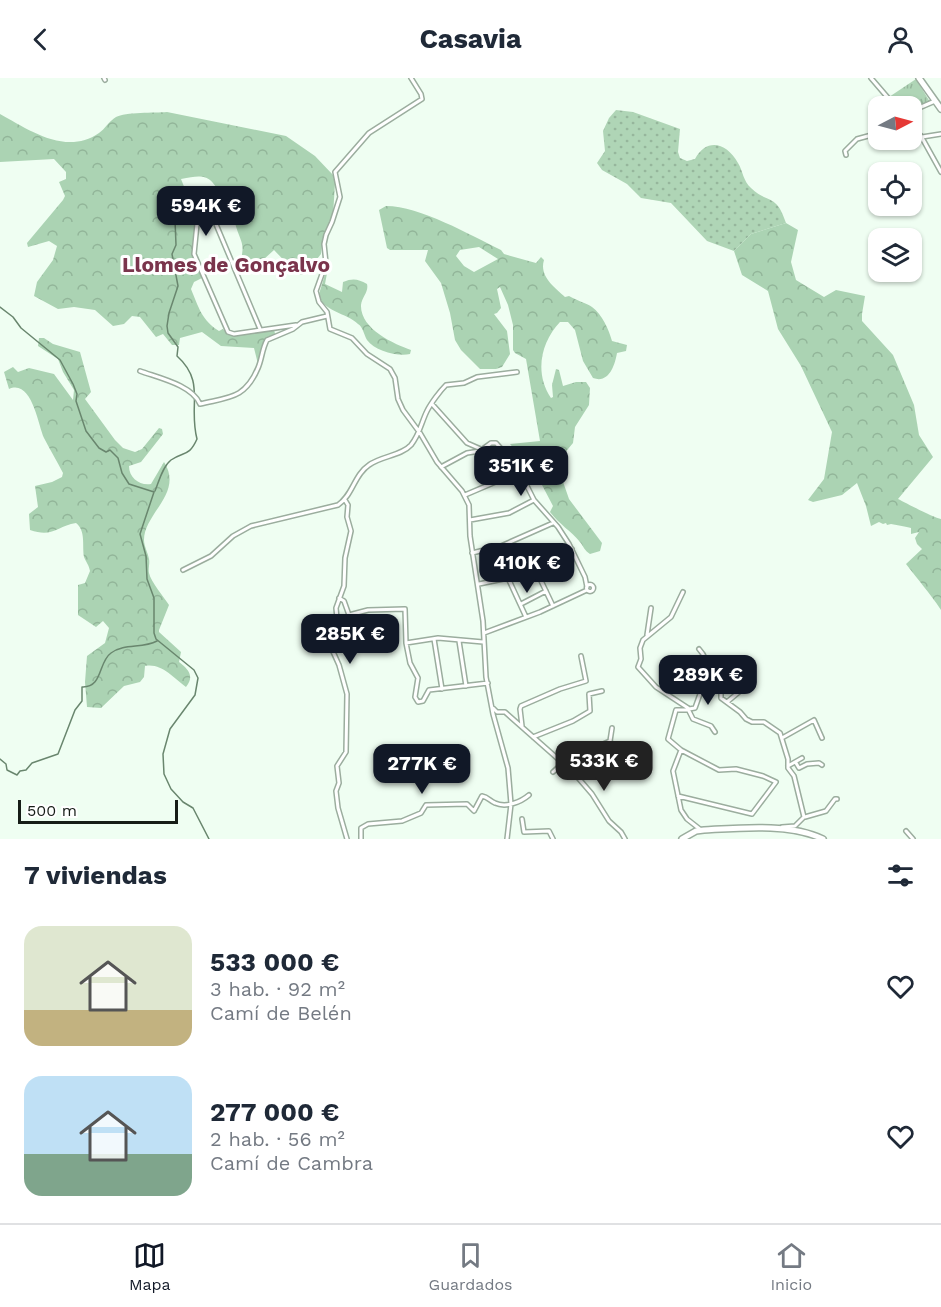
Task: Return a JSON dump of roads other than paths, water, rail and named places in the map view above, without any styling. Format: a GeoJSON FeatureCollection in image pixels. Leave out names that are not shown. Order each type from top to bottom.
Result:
{"type":"FeatureCollection","features":[{"type":"Feature","properties":{"kind":"main road"},"geometry":{"type":"LineString","coordinates":[[920,78],[941,109]]}},
{"type":"Feature","properties":{"kind":"main road"},"geometry":{"type":"LineString","coordinates":[[682,839],[701,830],[781,829],[823,839]]}},
{"type":"Feature","properties":{"kind":"street"},"geometry":{"type":"LineString","coordinates":[[411,78],[422,99],[369,133],[335,172],[340,197],[326,235],[324,244],[326,263],[316,291],[317,298],[326,310],[330,329],[352,339],[367,354],[393,373],[401,407],[420,433],[436,461],[465,496],[470,508],[472,553],[479,584],[488,683],[492,707],[507,760],[511,804],[507,839]]}},
{"type":"Feature","properties":{"kind":"street"},"geometry":{"type":"LineString","coordinates":[[870,78],[886,96]]}},
{"type":"Feature","properties":{"kind":"street"},"geometry":{"type":"LineString","coordinates":[[922,107],[935,101]]}},
{"type":"Feature","properties":{"kind":"street"},"geometry":{"type":"LineString","coordinates":[[941,134],[922,137],[941,172]]}},
{"type":"Feature","properties":{"kind":"street"},"geometry":{"type":"LineString","coordinates":[[846,155],[846,151],[857,140],[868,136]]}},
{"type":"Feature","properties":{"kind":"street"},"geometry":{"type":"LineString","coordinates":[[260,329],[210,210],[198,214],[194,254],[227,331],[232,334],[296,325],[327,316]]}},
{"type":"Feature","properties":{"kind":"street"},"geometry":{"type":"LineString","coordinates":[[140,371],[194,394],[200,404],[241,393],[258,368],[265,342],[293,329],[296,325]]}},
{"type":"Feature","properties":{"kind":"street"},"geometry":{"type":"LineString","coordinates":[[183,570],[211,556],[251,526],[331,509],[345,500],[363,469],[374,461],[405,450],[420,433],[426,412],[449,383],[461,384],[477,377],[517,372]]}},
{"type":"Feature","properties":{"kind":"street"},"geometry":{"type":"LineString","coordinates":[[432,404],[466,443],[483,450]]}},
{"type":"Feature","properties":{"kind":"street"},"geometry":{"type":"LineString","coordinates":[[441,467],[467,453],[483,450],[490,443],[496,443],[517,466],[534,500],[558,527],[572,549],[591,585],[592,590],[589,592],[585,577]]}},
{"type":"Feature","properties":{"kind":"street"},"geometry":{"type":"LineString","coordinates":[[465,496],[519,472]]}},
{"type":"Feature","properties":{"kind":"street"},"geometry":{"type":"LineString","coordinates":[[345,500],[348,505],[347,517],[351,531],[345,558],[344,586],[336,608],[339,640],[330,645],[339,665],[347,694],[346,752],[337,766],[339,783],[336,791],[338,808],[347,839]]}},
{"type":"Feature","properties":{"kind":"street"},"geometry":{"type":"LineString","coordinates":[[470,520],[509,513],[534,500]]}},
{"type":"Feature","properties":{"kind":"street"},"geometry":{"type":"LineString","coordinates":[[472,553],[501,546],[553,523]]}},
{"type":"Feature","properties":{"kind":"street"},"geometry":{"type":"LineString","coordinates":[[479,584],[508,578],[572,549]]}},
{"type":"Feature","properties":{"kind":"street"},"geometry":{"type":"LineString","coordinates":[[534,566],[553,606]]}},
{"type":"Feature","properties":{"kind":"street"},"geometry":{"type":"LineString","coordinates":[[508,578],[526,618]]}},
{"type":"Feature","properties":{"kind":"street"},"geometry":{"type":"LineString","coordinates":[[484,633],[526,618],[587,588]]}},
{"type":"Feature","properties":{"kind":"street"},"geometry":{"type":"LineString","coordinates":[[520,604],[546,591]]}},
{"type":"Feature","properties":{"kind":"street"},"geometry":{"type":"LineString","coordinates":[[646,636],[671,617],[683,592]]}},
{"type":"Feature","properties":{"kind":"street"},"geometry":{"type":"LineString","coordinates":[[339,597],[344,600],[349,615],[368,610],[405,609],[406,643],[410,663],[418,678],[416,700],[423,701],[429,690],[488,683]]}},
{"type":"Feature","properties":{"kind":"street"},"geometry":{"type":"LineString","coordinates":[[651,608],[646,636],[641,645],[639,670],[656,687],[688,709],[693,719],[711,726],[715,732]]}},
{"type":"Feature","properties":{"kind":"street"},"geometry":{"type":"LineString","coordinates":[[406,643],[434,639],[483,642]]}},
{"type":"Feature","properties":{"kind":"street"},"geometry":{"type":"LineString","coordinates":[[434,639],[442,688]]}},
{"type":"Feature","properties":{"kind":"street"},"geometry":{"type":"LineString","coordinates":[[459,641],[466,686]]}},
{"type":"Feature","properties":{"kind":"street"},"geometry":{"type":"LineString","coordinates":[[699,649],[707,660],[706,675],[710,681],[719,681],[743,661]]}},
{"type":"Feature","properties":{"kind":"street"},"geometry":{"type":"LineString","coordinates":[[522,728],[521,706],[586,681],[581,656]]}},
{"type":"Feature","properties":{"kind":"street"},"geometry":{"type":"LineString","coordinates":[[719,681],[721,698],[746,719],[752,722],[764,722],[779,731],[788,766],[794,776],[804,817]]}},
{"type":"Feature","properties":{"kind":"street"},"geometry":{"type":"LineString","coordinates":[[727,702],[745,687]]}},
{"type":"Feature","properties":{"kind":"street"},"geometry":{"type":"LineString","coordinates":[[678,796],[751,814],[759,808],[776,781],[736,769],[719,770],[681,750],[668,739],[676,710],[695,708],[700,694],[698,689]]}},
{"type":"Feature","properties":{"kind":"street"},"geometry":{"type":"LineString","coordinates":[[533,737],[556,726],[573,722],[590,711],[589,694],[602,691]]}},
{"type":"Feature","properties":{"kind":"street"},"geometry":{"type":"LineString","coordinates":[[492,707],[497,712],[505,712],[574,773],[625,839]]}},
{"type":"Feature","properties":{"kind":"street"},"geometry":{"type":"LineString","coordinates":[[782,738],[814,720],[822,738]]}},
{"type":"Feature","properties":{"kind":"street"},"geometry":{"type":"LineString","coordinates":[[612,728],[610,741],[614,748]]}},
{"type":"Feature","properties":{"kind":"street"},"geometry":{"type":"LineString","coordinates":[[553,772],[562,763],[610,741]]}},
{"type":"Feature","properties":{"kind":"street"},"geometry":{"type":"LineString","coordinates":[[681,750],[673,771],[678,796],[683,815],[701,830]]}},
{"type":"Feature","properties":{"kind":"street"},"geometry":{"type":"LineString","coordinates":[[788,766],[802,758]]}},
{"type":"Feature","properties":{"kind":"street"},"geometry":{"type":"LineString","coordinates":[[796,763],[799,768],[807,764],[822,765]]}},
{"type":"Feature","properties":{"kind":"street"},"geometry":{"type":"LineString","coordinates":[[361,839],[361,828],[368,824],[402,821],[422,813],[426,804],[467,804],[474,811],[482,796],[495,804],[511,804],[529,795]]}},
{"type":"Feature","properties":{"kind":"street"},"geometry":{"type":"LineString","coordinates":[[781,829],[783,826],[795,826],[804,817],[826,811],[837,799]]}},
{"type":"Feature","properties":{"kind":"street"},"geometry":{"type":"LineString","coordinates":[[522,819],[524,832],[549,831],[553,839]]}},
{"type":"Feature","properties":{"kind":"street"},"geometry":{"type":"LineString","coordinates":[[906,831],[913,839]]}},
{"type":"Feature","properties":{"kind":"waterway"},"geometry":{"type":"LineString","coordinates":[[155,491],[168,463],[189,451],[197,439],[194,385],[186,366],[177,356],[178,347],[168,333],[167,326],[178,286],[172,254],[176,245],[175,220]]}},
{"type":"Feature","properties":{"kind":"waterway"},"geometry":{"type":"LineString","coordinates":[[0,307],[13,317],[21,328],[60,360],[77,394],[76,401],[86,431],[99,448],[106,452],[110,450],[118,458],[122,473],[129,484],[154,492],[140,534],[146,556],[147,579],[154,598],[154,633],[156,639],[194,670],[198,678],[195,695],[170,729],[163,754],[164,774],[171,789],[183,802],[193,808],[209,839]]}},
{"type":"Feature","properties":{"kind":"waterway"},"geometry":{"type":"LineString","coordinates":[[0,759],[6,764],[7,770],[17,775],[32,763],[58,754],[75,710],[82,701],[82,687],[94,683],[107,657],[122,648],[157,641]]}},
{"type":"Feature","properties":{"kind":"district","name":"Llomes de Gonçalvo"},"geometry":{"type":"Point","coordinates":[226,264]}}]}
